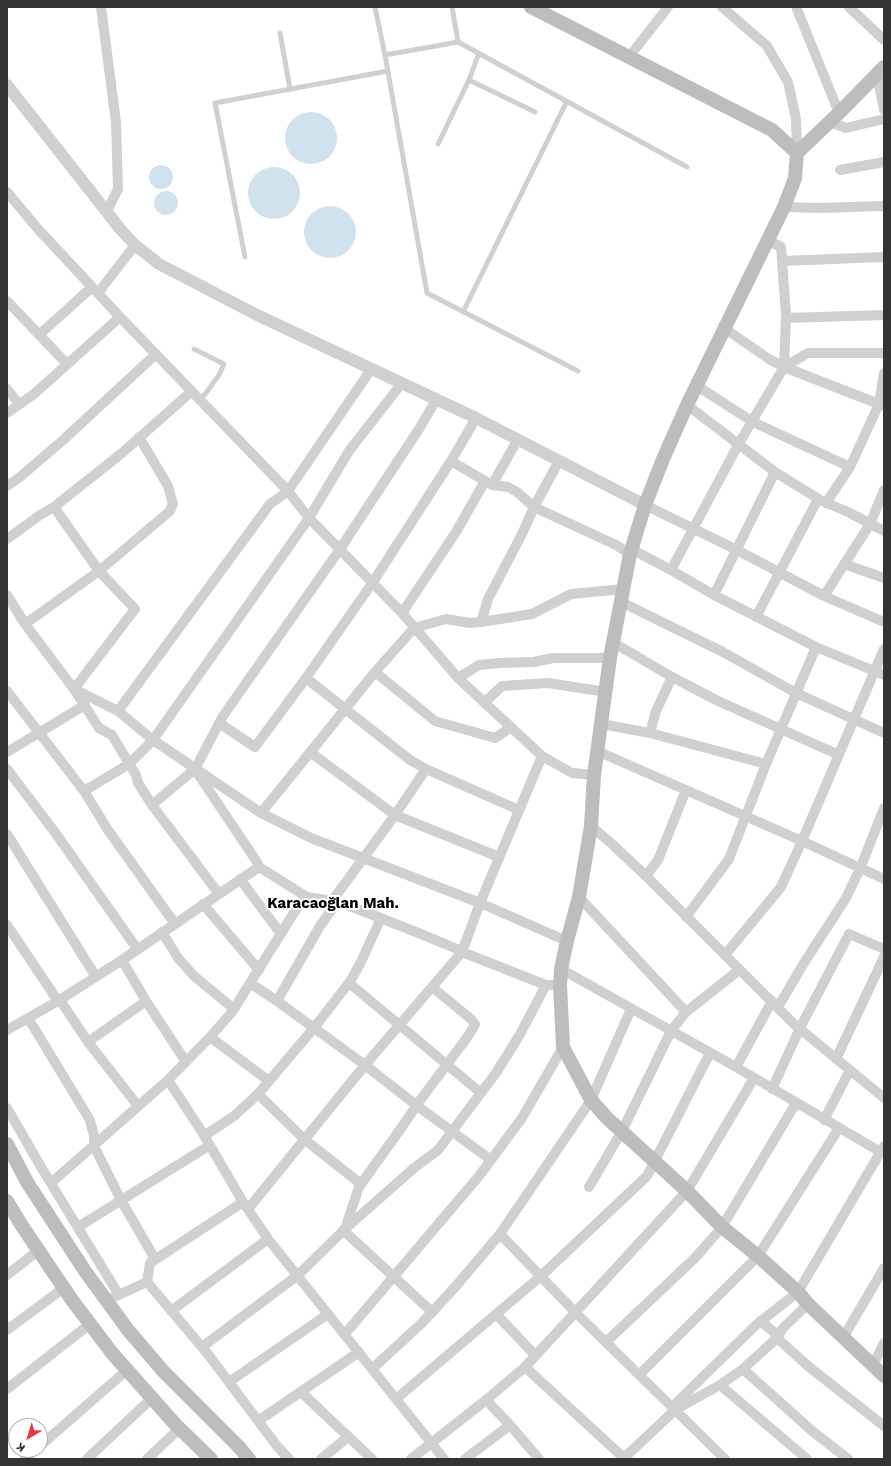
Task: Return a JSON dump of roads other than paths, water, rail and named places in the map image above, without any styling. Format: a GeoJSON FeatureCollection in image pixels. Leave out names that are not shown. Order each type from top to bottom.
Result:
{"type":"FeatureCollection","features":[{"type":"Feature","properties":{"kind":"main road"},"geometry":{"type":"LineString","coordinates":[[530,7],[772,130],[797,153]]}},
{"type":"Feature","properties":{"kind":"main road"},"geometry":{"type":"LineString","coordinates":[[881,71],[797,153],[795,178],[784,207],[687,405],[663,459],[645,505],[630,551],[610,658],[594,776],[591,826],[579,897],[561,969],[560,985],[563,1047],[591,1100],[607,1118],[654,1160],[722,1226],[798,1292],[808,1304],[884,1376]]}},
{"type":"Feature","properties":{"kind":"main road"},"geometry":{"type":"LineString","coordinates":[[7,1144],[28,1182],[85,1271],[113,1298],[128,1330],[163,1371],[239,1447],[249,1459]]}},
{"type":"Feature","properties":{"kind":"main road"},"geometry":{"type":"LineString","coordinates":[[8,1207],[90,1324],[127,1370],[210,1459]]}},
{"type":"Feature","properties":{"kind":"street"},"geometry":{"type":"LineString","coordinates":[[101,7],[116,122],[118,189],[107,211]]}},
{"type":"Feature","properties":{"kind":"street"},"geometry":{"type":"LineString","coordinates":[[629,58],[668,7]]}},
{"type":"Feature","properties":{"kind":"street"},"geometry":{"type":"LineString","coordinates":[[722,7],[767,46],[788,82],[796,119],[797,153]]}},
{"type":"Feature","properties":{"kind":"street"},"geometry":{"type":"LineString","coordinates":[[849,7],[884,40]]}},
{"type":"Feature","properties":{"kind":"street"},"geometry":{"type":"LineString","coordinates":[[797,9],[834,117],[846,128],[884,119]]}},
{"type":"Feature","properties":{"kind":"street"},"geometry":{"type":"LineString","coordinates":[[881,71],[884,110]]}},
{"type":"Feature","properties":{"kind":"street"},"geometry":{"type":"LineString","coordinates":[[7,86],[121,230],[135,245],[159,264],[257,315],[476,418],[645,505],[781,572],[824,596],[884,622]]}},
{"type":"Feature","properties":{"kind":"street"},"geometry":{"type":"LineString","coordinates":[[840,170],[884,162]]}},
{"type":"Feature","properties":{"kind":"street"},"geometry":{"type":"LineString","coordinates":[[7,192],[38,230],[288,491],[309,518],[402,613],[458,678],[510,728],[542,756],[572,773],[594,776]]}},
{"type":"Feature","properties":{"kind":"street"},"geometry":{"type":"LineString","coordinates":[[784,207],[819,208],[884,206]]}},
{"type":"Feature","properties":{"kind":"street"},"geometry":{"type":"LineString","coordinates":[[672,570],[738,445],[753,422],[784,367],[786,318],[781,247],[768,240]]}},
{"type":"Feature","properties":{"kind":"street"},"geometry":{"type":"LineString","coordinates":[[39,335],[95,290],[135,245]]}},
{"type":"Feature","properties":{"kind":"street"},"geometry":{"type":"LineString","coordinates":[[782,261],[884,257]]}},
{"type":"Feature","properties":{"kind":"street"},"geometry":{"type":"LineString","coordinates":[[7,301],[67,364]]}},
{"type":"Feature","properties":{"kind":"street"},"geometry":{"type":"LineString","coordinates":[[786,318],[884,315]]}},
{"type":"Feature","properties":{"kind":"street"},"geometry":{"type":"LineString","coordinates":[[7,413],[34,394],[120,317]]}},
{"type":"Feature","properties":{"kind":"street"},"geometry":{"type":"LineString","coordinates":[[724,328],[769,359],[784,367],[882,405]]}},
{"type":"Feature","properties":{"kind":"street"},"geometry":{"type":"LineString","coordinates":[[784,367],[808,353],[884,353]]}},
{"type":"Feature","properties":{"kind":"street"},"geometry":{"type":"LineString","coordinates":[[7,486],[20,477],[62,441],[156,354]]}},
{"type":"Feature","properties":{"kind":"street"},"geometry":{"type":"LineString","coordinates":[[118,711],[270,504],[288,491],[372,368]]}},
{"type":"Feature","properties":{"kind":"street"},"geometry":{"type":"LineString","coordinates":[[756,617],[822,501],[850,467],[882,405],[884,373]]}},
{"type":"Feature","properties":{"kind":"street"},"geometry":{"type":"LineString","coordinates":[[84,792],[129,764],[153,740],[309,518],[349,450],[402,383]]}},
{"type":"Feature","properties":{"kind":"street"},"geometry":{"type":"LineString","coordinates":[[697,386],[753,422],[850,467]]}},
{"type":"Feature","properties":{"kind":"street"},"geometry":{"type":"LineString","coordinates":[[7,389],[19,404]]}},
{"type":"Feature","properties":{"kind":"street"},"geometry":{"type":"LineString","coordinates":[[7,540],[40,515],[54,507],[122,453],[192,391]]}},
{"type":"Feature","properties":{"kind":"street"},"geometry":{"type":"LineString","coordinates":[[152,805],[195,769],[219,723],[266,653],[340,549],[419,429],[436,400]]}},
{"type":"Feature","properties":{"kind":"street"},"geometry":{"type":"LineString","coordinates":[[687,405],[775,472],[822,501],[848,512],[884,531]]}},
{"type":"Feature","properties":{"kind":"street"},"geometry":{"type":"LineString","coordinates":[[219,723],[255,747],[306,678],[373,582],[451,461],[476,418]]}},
{"type":"Feature","properties":{"kind":"street"},"geometry":{"type":"LineString","coordinates":[[25,624],[99,571],[170,511],[173,504],[168,486],[139,437]]}},
{"type":"Feature","properties":{"kind":"street"},"geometry":{"type":"LineString","coordinates":[[402,613],[518,439]]}},
{"type":"Feature","properties":{"kind":"street"},"geometry":{"type":"LineString","coordinates":[[451,461],[489,483],[508,487],[517,492],[534,507],[672,570],[714,595],[816,647],[879,673]]}},
{"type":"Feature","properties":{"kind":"street"},"geometry":{"type":"LineString","coordinates":[[481,622],[488,599],[559,461]]}},
{"type":"Feature","properties":{"kind":"street"},"geometry":{"type":"LineString","coordinates":[[714,595],[775,472]]}},
{"type":"Feature","properties":{"kind":"street"},"geometry":{"type":"LineString","coordinates":[[824,596],[870,524],[884,490]]}},
{"type":"Feature","properties":{"kind":"street"},"geometry":{"type":"LineString","coordinates":[[54,507],[99,571],[135,609],[74,689]]}},
{"type":"Feature","properties":{"kind":"street"},"geometry":{"type":"LineString","coordinates":[[844,564],[884,578]]}},
{"type":"Feature","properties":{"kind":"street"},"geometry":{"type":"LineString","coordinates":[[261,813],[375,672],[414,628],[446,619],[470,623],[532,614],[571,594],[622,595],[796,693],[884,733]]}},
{"type":"Feature","properties":{"kind":"street"},"geometry":{"type":"LineString","coordinates":[[7,595],[25,624],[74,689],[99,728],[112,735],[152,805],[219,894]]}},
{"type":"Feature","properties":{"kind":"street"},"geometry":{"type":"LineString","coordinates":[[614,642],[672,677],[718,701],[839,755]]}},
{"type":"Feature","properties":{"kind":"street"},"geometry":{"type":"LineString","coordinates":[[686,917],[729,859],[780,729],[816,647]]}},
{"type":"Feature","properties":{"kind":"street"},"geometry":{"type":"LineString","coordinates":[[725,955],[781,887],[854,719],[879,673],[884,649]]}},
{"type":"Feature","properties":{"kind":"street"},"geometry":{"type":"LineString","coordinates":[[458,678],[479,665],[534,662],[554,658],[610,658]]}},
{"type":"Feature","properties":{"kind":"street"},"geometry":{"type":"LineString","coordinates":[[375,672],[435,721],[495,738],[510,728]]}},
{"type":"Feature","properties":{"kind":"street"},"geometry":{"type":"LineString","coordinates":[[650,733],[656,711],[672,677]]}},
{"type":"Feature","properties":{"kind":"street"},"geometry":{"type":"LineString","coordinates":[[306,678],[410,760],[426,769],[519,810]]}},
{"type":"Feature","properties":{"kind":"street"},"geometry":{"type":"LineString","coordinates":[[484,703],[502,686],[548,683],[606,692]]}},
{"type":"Feature","properties":{"kind":"street"},"geometry":{"type":"LineString","coordinates":[[74,689],[118,711],[153,740],[261,813],[311,838],[480,903],[567,941]]}},
{"type":"Feature","properties":{"kind":"street"},"geometry":{"type":"LineString","coordinates":[[7,690],[84,792],[108,830],[175,924]]}},
{"type":"Feature","properties":{"kind":"street"},"geometry":{"type":"LineString","coordinates":[[7,752],[85,705]]}},
{"type":"Feature","properties":{"kind":"street"},"geometry":{"type":"LineString","coordinates":[[601,724],[650,733],[766,764]]}},
{"type":"Feature","properties":{"kind":"street"},"geometry":{"type":"LineString","coordinates":[[597,751],[802,841],[884,879]]}},
{"type":"Feature","properties":{"kind":"street"},"geometry":{"type":"LineString","coordinates":[[310,752],[395,815],[499,857]]}},
{"type":"Feature","properties":{"kind":"street"},"geometry":{"type":"LineString","coordinates":[[289,1459],[202,1348],[147,1282],[150,1263],[246,1205],[304,1139],[462,952],[480,903],[542,756]]}},
{"type":"Feature","properties":{"kind":"street"},"geometry":{"type":"LineString","coordinates":[[7,769],[54,831],[138,950]]}},
{"type":"Feature","properties":{"kind":"street"},"geometry":{"type":"LineString","coordinates":[[195,769],[259,867],[307,897],[334,901],[457,948],[462,952],[546,985],[560,985]]}},
{"type":"Feature","properties":{"kind":"street"},"geometry":{"type":"LineString","coordinates":[[277,1001],[334,901],[363,857],[395,815],[426,769]]}},
{"type":"Feature","properties":{"kind":"street"},"geometry":{"type":"LineString","coordinates":[[646,876],[658,860],[686,790]]}},
{"type":"Feature","properties":{"kind":"street"},"geometry":{"type":"LineString","coordinates":[[736,1068],[775,1004],[804,963],[846,898],[860,869],[884,808]]}},
{"type":"Feature","properties":{"kind":"street"},"geometry":{"type":"LineString","coordinates":[[591,826],[646,876],[739,970],[800,1028],[884,1098]]}},
{"type":"Feature","properties":{"kind":"street"},"geometry":{"type":"LineString","coordinates":[[7,834],[96,977]]}},
{"type":"Feature","properties":{"kind":"street"},"geometry":{"type":"LineString","coordinates":[[7,1030],[59,1000],[138,950],[162,932],[259,867]]}},
{"type":"Feature","properties":{"kind":"street"},"geometry":{"type":"LineString","coordinates":[[240,879],[281,934]]}},
{"type":"Feature","properties":{"kind":"street"},"geometry":{"type":"LineString","coordinates":[[51,1183],[168,1080],[210,1037],[234,1009],[300,903],[307,897]]}},
{"type":"Feature","properties":{"kind":"street"},"geometry":{"type":"LineString","coordinates":[[579,897],[686,1012]]}},
{"type":"Feature","properties":{"kind":"street"},"geometry":{"type":"LineString","coordinates":[[203,904],[259,970]]}},
{"type":"Feature","properties":{"kind":"street"},"geometry":{"type":"LineString","coordinates":[[78,1227],[121,1200],[207,1140],[258,1094],[314,1028],[348,984],[361,962],[381,918]]}},
{"type":"Feature","properties":{"kind":"street"},"geometry":{"type":"LineString","coordinates":[[7,925],[88,1042],[138,1106]]}},
{"type":"Feature","properties":{"kind":"street"},"geometry":{"type":"LineString","coordinates":[[162,932],[178,958],[194,976],[234,1009]]}},
{"type":"Feature","properties":{"kind":"street"},"geometry":{"type":"LineString","coordinates":[[772,1089],[800,1028],[849,934],[884,949]]}},
{"type":"Feature","properties":{"kind":"street"},"geometry":{"type":"LineString","coordinates":[[836,1058],[884,957]]}},
{"type":"Feature","properties":{"kind":"street"},"geometry":{"type":"LineString","coordinates":[[122,960],[146,1001],[186,1062]]}},
{"type":"Feature","properties":{"kind":"street"},"geometry":{"type":"LineString","coordinates":[[525,1366],[624,1459],[760,1321],[798,1292],[883,1151],[824,1120],[754,1078],[561,969]]}},
{"type":"Feature","properties":{"kind":"street"},"geometry":{"type":"LineString","coordinates":[[589,1188],[622,1131],[671,1031],[686,1012],[739,970]]}},
{"type":"Feature","properties":{"kind":"street"},"geometry":{"type":"LineString","coordinates":[[250,984],[277,1001],[365,1065],[416,1105],[491,1160]]}},
{"type":"Feature","properties":{"kind":"street"},"geometry":{"type":"LineString","coordinates":[[348,984],[482,1093]]}},
{"type":"Feature","properties":{"kind":"street"},"geometry":{"type":"LineString","coordinates":[[202,1348],[298,1276],[344,1229],[414,1168],[438,1150],[496,1074],[519,1036],[546,985]]}},
{"type":"Feature","properties":{"kind":"street"},"geometry":{"type":"LineString","coordinates":[[344,1229],[358,1187],[416,1105],[466,1039],[475,1024],[455,1005],[432,987]]}},
{"type":"Feature","properties":{"kind":"street"},"geometry":{"type":"LineString","coordinates":[[88,1042],[146,1001]]}},
{"type":"Feature","properties":{"kind":"street"},"geometry":{"type":"LineString","coordinates":[[372,1369],[432,1312],[500,1234],[591,1100],[631,1009]]}},
{"type":"Feature","properties":{"kind":"street"},"geometry":{"type":"LineString","coordinates":[[28,1018],[90,1120],[94,1136],[94,1146],[121,1200],[155,1259]]}},
{"type":"Feature","properties":{"kind":"street"},"geometry":{"type":"LineString","coordinates":[[210,1037],[269,1081]]}},
{"type":"Feature","properties":{"kind":"street"},"geometry":{"type":"LineString","coordinates":[[344,1334],[394,1277],[491,1160],[522,1118],[563,1047]]}},
{"type":"Feature","properties":{"kind":"street"},"geometry":{"type":"LineString","coordinates":[[396,1399],[541,1276],[647,1176],[710,1053]]}},
{"type":"Feature","properties":{"kind":"street"},"geometry":{"type":"LineString","coordinates":[[824,1120],[850,1070]]}},
{"type":"Feature","properties":{"kind":"street"},"geometry":{"type":"LineString","coordinates":[[411,1459],[486,1400],[525,1366],[687,1191],[754,1078]]}},
{"type":"Feature","properties":{"kind":"street"},"geometry":{"type":"LineString","coordinates":[[168,1080],[268,1239],[444,1459]]}},
{"type":"Feature","properties":{"kind":"street"},"geometry":{"type":"LineString","coordinates":[[258,1094],[304,1139],[361,1184]]}},
{"type":"Feature","properties":{"kind":"street"},"geometry":{"type":"LineString","coordinates":[[606,1342],[696,1257],[722,1226],[796,1103]]}},
{"type":"Feature","properties":{"kind":"street"},"geometry":{"type":"LineString","coordinates":[[7,1108],[78,1227],[113,1298],[147,1282]]}},
{"type":"Feature","properties":{"kind":"street"},"geometry":{"type":"LineString","coordinates":[[639,1375],[758,1256],[839,1128]]}},
{"type":"Feature","properties":{"kind":"street"},"geometry":{"type":"LineString","coordinates":[[344,1229],[432,1312]]}},
{"type":"Feature","properties":{"kind":"street"},"geometry":{"type":"LineString","coordinates":[[500,1234],[575,1312],[725,1459]]}},
{"type":"Feature","properties":{"kind":"street"},"geometry":{"type":"LineString","coordinates":[[171,1311],[268,1239]]}},
{"type":"Feature","properties":{"kind":"street"},"geometry":{"type":"LineString","coordinates":[[7,1275],[39,1250]]}},
{"type":"Feature","properties":{"kind":"street"},"geometry":{"type":"LineString","coordinates":[[843,1338],[884,1268]]}},
{"type":"Feature","properties":{"kind":"street"},"geometry":{"type":"LineString","coordinates":[[7,1330],[65,1287]]}},
{"type":"Feature","properties":{"kind":"street"},"geometry":{"type":"LineString","coordinates":[[674,1409],[720,1384],[743,1369],[777,1338],[783,1328],[808,1304]]}},
{"type":"Feature","properties":{"kind":"street"},"geometry":{"type":"LineString","coordinates":[[229,1382],[328,1314]]}},
{"type":"Feature","properties":{"kind":"street"},"geometry":{"type":"LineString","coordinates":[[496,1314],[535,1355]]}},
{"type":"Feature","properties":{"kind":"street"},"geometry":{"type":"LineString","coordinates":[[760,1321],[774,1332],[777,1338],[808,1366],[884,1426]]}},
{"type":"Feature","properties":{"kind":"street"},"geometry":{"type":"LineString","coordinates":[[7,1389],[90,1324]]}},
{"type":"Feature","properties":{"kind":"street"},"geometry":{"type":"LineString","coordinates":[[873,1366],[884,1343]]}},
{"type":"Feature","properties":{"kind":"street"},"geometry":{"type":"LineString","coordinates":[[258,1421],[359,1352]]}},
{"type":"Feature","properties":{"kind":"street"},"geometry":{"type":"LineString","coordinates":[[743,1369],[811,1430],[848,1459]]}},
{"type":"Feature","properties":{"kind":"street"},"geometry":{"type":"LineString","coordinates":[[48,1439],[127,1370]]}},
{"type":"Feature","properties":{"kind":"street"},"geometry":{"type":"LineString","coordinates":[[720,1384],[807,1459]]}},
{"type":"Feature","properties":{"kind":"street"},"geometry":{"type":"LineString","coordinates":[[301,1392],[372,1459]]}},
{"type":"Feature","properties":{"kind":"street"},"geometry":{"type":"LineString","coordinates":[[87,1459],[152,1398]]}},
{"type":"Feature","properties":{"kind":"street"},"geometry":{"type":"LineString","coordinates":[[486,1400],[539,1459]]}},
{"type":"Feature","properties":{"kind":"street"},"geometry":{"type":"LineString","coordinates":[[465,1459],[510,1425]]}},
{"type":"Feature","properties":{"kind":"street"},"geometry":{"type":"LineString","coordinates":[[148,1459],[180,1428]]}},
{"type":"Feature","properties":{"kind":"street"},"geometry":{"type":"LineString","coordinates":[[321,1459],[348,1438]]}},
{"type":"Feature","properties":{"kind":"lane"},"geometry":{"type":"LineString","coordinates":[[375,7],[388,71],[427,293],[578,371]]}},
{"type":"Feature","properties":{"kind":"lane"},"geometry":{"type":"LineString","coordinates":[[452,7],[458,42]]}},
{"type":"Feature","properties":{"kind":"lane"},"geometry":{"type":"LineString","coordinates":[[280,33],[290,89]]}},
{"type":"Feature","properties":{"kind":"lane"},"geometry":{"type":"LineString","coordinates":[[385,55],[458,42],[687,167]]}},
{"type":"Feature","properties":{"kind":"lane"},"geometry":{"type":"LineString","coordinates":[[438,144],[469,80],[478,53]]}},
{"type":"Feature","properties":{"kind":"lane"},"geometry":{"type":"LineString","coordinates":[[245,257],[216,103],[388,71]]}},
{"type":"Feature","properties":{"kind":"lane"},"geometry":{"type":"LineString","coordinates":[[469,80],[535,112]]}},
{"type":"Feature","properties":{"kind":"lane"},"geometry":{"type":"LineString","coordinates":[[463,312],[567,101]]}},
{"type":"Feature","properties":{"kind":"lane"},"geometry":{"type":"LineString","coordinates":[[194,349],[224,364],[219,375],[200,399]]}},
{"type":"Feature","properties":{"kind":"water"},"geometry":{"type":"Polygon","coordinates":[[[306,112],[316,112],[325,116],[333,124],[337,133],[337,143],[333,152],[325,160],[316,164],[306,164],[297,160],[289,152],[285,143],[285,133],[289,124],[297,116],[306,112]]]}},
{"type":"Feature","properties":{"kind":"water"},"geometry":{"type":"Polygon","coordinates":[[[161,165],[166,166],[172,172],[172,182],[166,188],[161,189],[156,188],[150,182],[149,177],[150,172],[156,166],[161,165]]]}},
{"type":"Feature","properties":{"kind":"water"},"geometry":{"type":"Polygon","coordinates":[[[269,167],[279,167],[288,171],[296,179],[300,188],[300,198],[296,207],[288,215],[279,219],[269,219],[260,215],[252,207],[248,198],[248,188],[252,179],[260,171],[269,167]]]}},
{"type":"Feature","properties":{"kind":"water"},"geometry":{"type":"Polygon","coordinates":[[[166,191],[171,192],[177,198],[177,208],[171,214],[166,215],[161,214],[155,208],[154,203],[155,198],[161,192],[166,191]]]}},
{"type":"Feature","properties":{"kind":"water"},"geometry":{"type":"Polygon","coordinates":[[[325,206],[335,206],[344,210],[352,218],[356,227],[356,237],[352,246],[344,254],[335,258],[325,258],[316,254],[308,246],[304,237],[304,227],[308,218],[316,210],[325,206]]]}},
{"type":"Feature","properties":{"kind":"district","name":"Karacaoğlan Mah."},"geometry":{"type":"Point","coordinates":[333,904]}}]}
